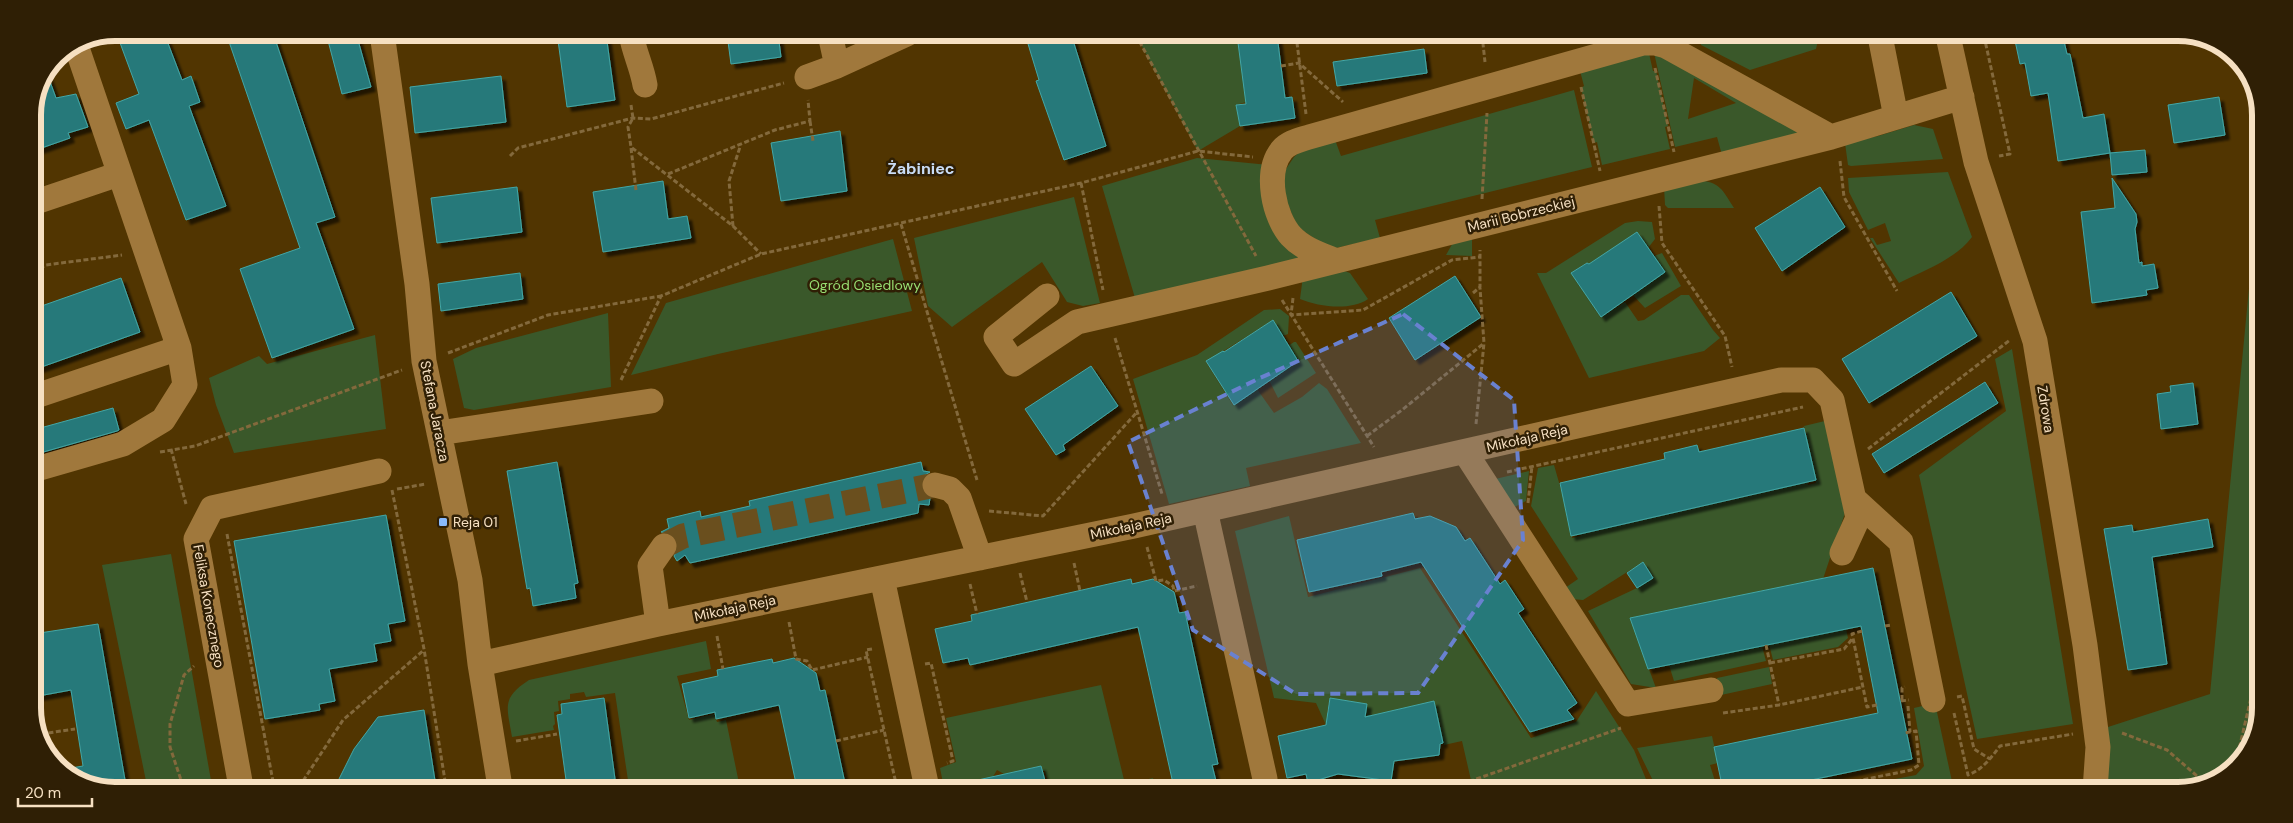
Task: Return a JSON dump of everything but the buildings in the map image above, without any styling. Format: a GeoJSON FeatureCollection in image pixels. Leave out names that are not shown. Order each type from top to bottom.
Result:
{"type":"FeatureCollection","features":[{"type":"Feature","properties":{"kind":"street","name":"Stefana Jaracza"},"geometry":{"type":"LineString","coordinates":[[383,41],[417,284],[424,361],[470,580],[480,664],[499,782]]}},
{"type":"Feature","properties":{"kind":"street"},"geometry":{"type":"LineString","coordinates":[[632,41],[634,53],[642,68],[645,86]]}},
{"type":"Feature","properties":{"kind":"street"},"geometry":{"type":"LineString","coordinates":[[832,41],[837,66]]}},
{"type":"Feature","properties":{"kind":"street"},"geometry":{"type":"LineString","coordinates":[[808,77],[892,41]]}},
{"type":"Feature","properties":{"kind":"street"},"geometry":{"type":"LineString","coordinates":[[1881,41],[1896,117]]}},
{"type":"Feature","properties":{"kind":"street","name":"Zdrowa"},"geometry":{"type":"LineString","coordinates":[[1949,41],[1976,162],[2035,341],[2085,645],[2087,729],[2098,747],[2096,782]]}},
{"type":"Feature","properties":{"kind":"street"},"geometry":{"type":"LineString","coordinates":[[1334,260],[1302,245],[1285,229],[1278,215],[1274,173],[1277,159],[1289,145],[1309,136],[1649,43],[1666,46],[1835,136]]}},
{"type":"Feature","properties":{"kind":"street"},"geometry":{"type":"LineString","coordinates":[[41,468],[123,444],[163,420],[185,385],[180,348],[78,52]]}},
{"type":"Feature","properties":{"kind":"street","name":"Marii Bobrzeckiej"},"geometry":{"type":"LineString","coordinates":[[1047,296],[996,337],[1014,364],[1077,322],[1835,136],[1962,97]]}},
{"type":"Feature","properties":{"kind":"street"},"geometry":{"type":"LineString","coordinates":[[41,200],[119,174]]}},
{"type":"Feature","properties":{"kind":"street"},"geometry":{"type":"LineString","coordinates":[[41,394],[180,348]]}},
{"type":"Feature","properties":{"kind":"street","name":"Mikołaja Reja"},"geometry":{"type":"LineString","coordinates":[[480,664],[658,624],[1169,518],[1781,380],[1813,380],[1832,400]]}},
{"type":"Feature","properties":{"kind":"street"},"geometry":{"type":"LineString","coordinates":[[1832,400],[1858,518],[1842,553]]}},
{"type":"Feature","properties":{"kind":"street"},"geometry":{"type":"LineString","coordinates":[[439,433],[651,401]]}},
{"type":"Feature","properties":{"kind":"street"},"geometry":{"type":"LineString","coordinates":[[1469,451],[1482,478],[1628,704],[1712,690]]}},
{"type":"Feature","properties":{"kind":"street","name":"Feliksa Konecznego"},"geometry":{"type":"LineString","coordinates":[[240,782],[196,539],[212,508],[385,484]]}},
{"type":"Feature","properties":{"kind":"street"},"geometry":{"type":"LineString","coordinates":[[935,485],[950,489],[959,498],[980,558]]}},
{"type":"Feature","properties":{"kind":"street"},"geometry":{"type":"LineString","coordinates":[[1854,499],[1901,542],[1945,702]]}},
{"type":"Feature","properties":{"kind":"street"},"geometry":{"type":"LineString","coordinates":[[1205,510],[1265,778]]}},
{"type":"Feature","properties":{"kind":"street"},"geometry":{"type":"LineString","coordinates":[[658,624],[650,566],[664,546]]}},
{"type":"Feature","properties":{"kind":"street"},"geometry":{"type":"LineString","coordinates":[[882,578],[926,782]]}},
{"type":"Feature","properties":{"kind":"path"},"geometry":{"type":"LineString","coordinates":[[1297,41],[1309,136]]}},
{"type":"Feature","properties":{"kind":"path"},"geometry":{"type":"LineString","coordinates":[[1469,451],[1484,343],[1479,257],[1489,86],[1483,41]]}},
{"type":"Feature","properties":{"kind":"path"},"geometry":{"type":"LineString","coordinates":[[1649,43],[1668,126]]}},
{"type":"Feature","properties":{"kind":"path"},"geometry":{"type":"LineString","coordinates":[[1281,66],[1299,63]]}},
{"type":"Feature","properties":{"kind":"path"},"geometry":{"type":"LineString","coordinates":[[1299,63],[1365,121]]}},
{"type":"Feature","properties":{"kind":"path"},"geometry":{"type":"LineString","coordinates":[[510,156],[518,148],[633,118],[651,120],[808,77],[813,141]]}},
{"type":"Feature","properties":{"kind":"path"},"geometry":{"type":"LineString","coordinates":[[1582,88],[1605,193]]}},
{"type":"Feature","properties":{"kind":"path"},"geometry":{"type":"LineString","coordinates":[[633,118],[628,127],[636,190]]}},
{"type":"Feature","properties":{"kind":"path"},"geometry":{"type":"LineString","coordinates":[[668,174],[775,130],[810,121]]}},
{"type":"Feature","properties":{"kind":"path"},"geometry":{"type":"LineString","coordinates":[[1835,136],[1844,197],[1897,291]]}},
{"type":"Feature","properties":{"kind":"path"},"geometry":{"type":"LineString","coordinates":[[733,226],[729,181],[740,146]]}},
{"type":"Feature","properties":{"kind":"path"},"geometry":{"type":"LineString","coordinates":[[631,147],[733,226],[761,254]]}},
{"type":"Feature","properties":{"kind":"path"},"geometry":{"type":"LineString","coordinates":[[153,454],[195,446],[548,316],[660,296],[761,254],[1080,183],[1198,151],[1277,159]]}},
{"type":"Feature","properties":{"kind":"path"},"geometry":{"type":"LineString","coordinates":[[1658,180],[1662,243],[1725,336],[1738,390]]}},
{"type":"Feature","properties":{"kind":"path"},"geometry":{"type":"LineString","coordinates":[[1080,183],[1108,315],[1169,518]]}},
{"type":"Feature","properties":{"kind":"path"},"geometry":{"type":"LineString","coordinates":[[901,224],[978,483]]}},
{"type":"Feature","properties":{"kind":"path"},"geometry":{"type":"LineString","coordinates":[[41,268],[46,266],[146,252]]}},
{"type":"Feature","properties":{"kind":"path"},"geometry":{"type":"LineString","coordinates":[[1291,315],[1363,310],[1452,260],[1479,257]]}},
{"type":"Feature","properties":{"kind":"path"},"geometry":{"type":"LineString","coordinates":[[1473,292],[1480,287]]}},
{"type":"Feature","properties":{"kind":"path"},"geometry":{"type":"LineString","coordinates":[[609,408],[660,296]]}},
{"type":"Feature","properties":{"kind":"path"},"geometry":{"type":"LineString","coordinates":[[1863,453],[2016,335]]}},
{"type":"Feature","properties":{"kind":"path"},"geometry":{"type":"LineString","coordinates":[[1367,436],[1484,343]]}},
{"type":"Feature","properties":{"kind":"path"},"geometry":{"type":"LineString","coordinates":[[1482,478],[1832,400]]}},
{"type":"Feature","properties":{"kind":"path"},"geometry":{"type":"LineString","coordinates":[[984,518],[987,511],[1043,516],[1137,412]]}},
{"type":"Feature","properties":{"kind":"path"},"geometry":{"type":"LineString","coordinates":[[163,420],[196,539]]}},
{"type":"Feature","properties":{"kind":"path"},"geometry":{"type":"LineString","coordinates":[[445,782],[424,649],[385,484],[434,483],[432,474],[447,470]]}},
{"type":"Feature","properties":{"kind":"path"},"geometry":{"type":"LineString","coordinates":[[226,526],[273,782]]}},
{"type":"Feature","properties":{"kind":"path"},"geometry":{"type":"LineString","coordinates":[[1146,543],[1156,581],[1164,580],[1173,586],[1174,591],[1205,584]]}},
{"type":"Feature","properties":{"kind":"path"},"geometry":{"type":"LineString","coordinates":[[1073,558],[1080,591]]}},
{"type":"Feature","properties":{"kind":"path"},"geometry":{"type":"LineString","coordinates":[[1020,570],[1027,602]]}},
{"type":"Feature","properties":{"kind":"path"},"geometry":{"type":"LineString","coordinates":[[970,582],[977,614]]}},
{"type":"Feature","properties":{"kind":"path"},"geometry":{"type":"LineString","coordinates":[[787,614],[796,659],[807,661],[812,670],[868,657]]}},
{"type":"Feature","properties":{"kind":"path"},"geometry":{"type":"LineString","coordinates":[[716,630],[723,669]]}},
{"type":"Feature","properties":{"kind":"path"},"geometry":{"type":"LineString","coordinates":[[1862,632],[1852,634],[1867,707],[1877,705]]}},
{"type":"Feature","properties":{"kind":"path"},"geometry":{"type":"LineString","coordinates":[[1770,664],[1844,649],[1853,638]]}},
{"type":"Feature","properties":{"kind":"path"},"geometry":{"type":"LineString","coordinates":[[1766,645],[1778,705]]}},
{"type":"Feature","properties":{"kind":"path"},"geometry":{"type":"LineString","coordinates":[[875,648],[866,650],[896,782]]}},
{"type":"Feature","properties":{"kind":"path"},"geometry":{"type":"LineString","coordinates":[[302,782],[343,720],[424,649]]}},
{"type":"Feature","properties":{"kind":"path"},"geometry":{"type":"LineString","coordinates":[[182,782],[170,746],[172,709],[184,675],[196,664],[218,658]]}},
{"type":"Feature","properties":{"kind":"path"},"geometry":{"type":"LineString","coordinates":[[923,665],[931,663],[953,761],[945,763]]}},
{"type":"Feature","properties":{"kind":"path"},"geometry":{"type":"LineString","coordinates":[[1721,713],[1778,705],[1863,687]]}},
{"type":"Feature","properties":{"kind":"path"},"geometry":{"type":"LineString","coordinates":[[1905,687],[1902,688],[1910,732]]}},
{"type":"Feature","properties":{"kind":"path"},"geometry":{"type":"LineString","coordinates":[[2239,748],[2252,693]]}},
{"type":"Feature","properties":{"kind":"path"},"geometry":{"type":"LineString","coordinates":[[1990,760],[1974,749],[1962,696],[1945,702],[1968,775],[1975,773],[1990,760],[2000,746],[2087,729],[2167,750],[2200,778]]}},
{"type":"Feature","properties":{"kind":"path"},"geometry":{"type":"LineString","coordinates":[[1468,782],[1625,727]]}},
{"type":"Feature","properties":{"kind":"path"},"geometry":{"type":"LineString","coordinates":[[46,733],[74,729]]}},
{"type":"Feature","properties":{"kind":"path"},"geometry":{"type":"LineString","coordinates":[[836,741],[884,730]]}},
{"type":"Feature","properties":{"kind":"path"},"geometry":{"type":"LineString","coordinates":[[1852,782],[1911,770],[1919,765],[1916,731],[1904,733]]}},
{"type":"Feature","properties":{"kind":"path"},"geometry":{"type":"LineString","coordinates":[[508,742],[557,734]]}},
{"type":"Feature","properties":{"kind":"highlighted area"},"geometry":{"type":"Polygon","coordinates":[[[1403,314],[1514,400],[1523,540],[1418,693],[1296,694],[1193,630],[1128,442],[1260,378],[1403,314]]]}},
{"type":"Feature","properties":{"kind":"green space"},"geometry":{"type":"Polygon","coordinates":[[[1139,41],[1238,41],[1246,102],[1236,105],[1240,126],[1198,151],[1139,41]]]}},
{"type":"Feature","properties":{"kind":"green space"},"geometry":{"type":"Polygon","coordinates":[[[1701,41],[1818,41],[1816,49],[1750,70],[1701,45],[1701,41]]]}},
{"type":"Feature","properties":{"kind":"green space"},"geometry":{"type":"Polygon","coordinates":[[[1653,48],[1808,135],[1722,155],[1717,137],[1675,147],[1653,48]],[[1694,78],[1688,119],[1736,103],[1694,78]]]}},
{"type":"Feature","properties":{"kind":"green space"},"geometry":{"type":"Polygon","coordinates":[[[1648,49],[1653,71],[1656,71],[1668,126],[1665,127],[1670,149],[1602,165],[1597,142],[1594,143],[1581,88],[1584,86],[1579,67],[1648,49]]]}},
{"type":"Feature","properties":{"kind":"green space"},"geometry":{"type":"Polygon","coordinates":[[[1574,90],[1592,167],[1375,220],[1380,238],[1336,248],[1323,244],[1297,227],[1281,187],[1286,169],[1294,157],[1306,146],[1334,137],[1341,156],[1574,90]]]}},
{"type":"Feature","properties":{"kind":"green space"},"geometry":{"type":"Polygon","coordinates":[[[1914,125],[1933,129],[1943,159],[1848,165],[1845,143],[1878,136],[1914,125]]]}},
{"type":"Feature","properties":{"kind":"green space"},"geometry":{"type":"Polygon","coordinates":[[[1197,158],[1269,165],[1303,258],[1135,298],[1102,186],[1197,158]]]}},
{"type":"Feature","properties":{"kind":"green space"},"geometry":{"type":"Polygon","coordinates":[[[1948,172],[1972,237],[1948,258],[1899,283],[1870,238],[1873,238],[1877,245],[1891,241],[1885,223],[1868,230],[1849,192],[1848,178],[1948,172]]]}},
{"type":"Feature","properties":{"kind":"green space"},"geometry":{"type":"Polygon","coordinates":[[[1697,180],[1711,183],[1720,188],[1734,208],[1668,208],[1665,205],[1664,187],[1697,180]]]}},
{"type":"Feature","properties":{"kind":"green space"},"geometry":{"type":"Polygon","coordinates":[[[1074,197],[1100,303],[1083,306],[1067,302],[1042,262],[952,327],[928,306],[914,238],[1074,197]]]}},
{"type":"Feature","properties":{"kind":"green space"},"geometry":{"type":"Polygon","coordinates":[[[1638,221],[1652,222],[1655,239],[1648,248],[1637,232],[1589,264],[1586,263],[1571,273],[1601,317],[1625,302],[1638,321],[1644,320],[1681,295],[1689,295],[1720,338],[1704,351],[1589,378],[1537,273],[1546,273],[1625,223],[1638,221]]]}},
{"type":"Feature","properties":{"kind":"green space"},"geometry":{"type":"Polygon","coordinates":[[[1472,235],[1472,256],[1446,255],[1455,239],[1472,235]]]}},
{"type":"Feature","properties":{"kind":"green space","name":"Ogród Osiedlowy"},"geometry":{"type":"Polygon","coordinates":[[[893,239],[912,311],[631,375],[666,303],[893,239]]]}},
{"type":"Feature","properties":{"kind":"green space"},"geometry":{"type":"Polygon","coordinates":[[[1662,253],[1681,286],[1645,308],[1632,294],[1654,256],[1662,253]]]}},
{"type":"Feature","properties":{"kind":"green space"},"geometry":{"type":"Polygon","coordinates":[[[2252,257],[2252,708],[2248,732],[2236,753],[2227,763],[2206,776],[2178,782],[2105,782],[2108,727],[2210,694],[2252,257]]]}},
{"type":"Feature","properties":{"kind":"green space"},"geometry":{"type":"Polygon","coordinates":[[[1334,267],[1350,273],[1368,299],[1353,305],[1325,306],[1300,299],[1303,276],[1334,267]]]}},
{"type":"Feature","properties":{"kind":"green space"},"geometry":{"type":"Polygon","coordinates":[[[1280,309],[1289,316],[1288,334],[1283,336],[1273,320],[1206,362],[1233,405],[1257,389],[1274,413],[1302,397],[1319,383],[1327,389],[1361,443],[1246,468],[1250,486],[1169,504],[1133,379],[1197,355],[1264,310],[1280,309]]]}},
{"type":"Feature","properties":{"kind":"green space"},"geometry":{"type":"Polygon","coordinates":[[[608,313],[611,387],[474,410],[464,408],[453,359],[476,348],[608,313]]]}},
{"type":"Feature","properties":{"kind":"green space"},"geometry":{"type":"Polygon","coordinates":[[[375,335],[386,429],[234,453],[216,405],[209,378],[259,356],[267,364],[375,335]]]}},
{"type":"Feature","properties":{"kind":"green space"},"geometry":{"type":"Polygon","coordinates":[[[1296,342],[1316,373],[1278,398],[1269,380],[1298,361],[1288,346],[1296,342]]]}},
{"type":"Feature","properties":{"kind":"green space"},"geometry":{"type":"Polygon","coordinates":[[[2012,349],[2073,724],[1977,739],[1919,475],[2006,411],[1995,359],[2012,349]]]}},
{"type":"Feature","properties":{"kind":"green space"},"geometry":{"type":"Polygon","coordinates":[[[1829,420],[1848,504],[1823,579],[1630,618],[1656,688],[1631,684],[1588,611],[1637,588],[1653,577],[1643,562],[1583,600],[1572,599],[1565,588],[1578,579],[1531,506],[1538,468],[1554,465],[1562,493],[1564,492],[1572,538],[1581,536],[1580,534],[1754,495],[1784,482],[1786,487],[1807,482],[1808,485],[1816,483],[1808,446],[1804,438],[1807,437],[1804,426],[1829,420]]]}},
{"type":"Feature","properties":{"kind":"green space"},"geometry":{"type":"Polygon","coordinates":[[[1529,471],[1526,501],[1509,510],[1491,480],[1529,471]]]}},
{"type":"Feature","properties":{"kind":"green space"},"geometry":{"type":"Polygon","coordinates":[[[1289,516],[1308,597],[1420,568],[1531,738],[1576,722],[1596,691],[1634,750],[1647,782],[1471,782],[1462,741],[1444,745],[1434,701],[1365,717],[1366,704],[1330,698],[1327,713],[1344,716],[1326,725],[1316,703],[1274,698],[1235,531],[1289,516]]]}},
{"type":"Feature","properties":{"kind":"green space"},"geometry":{"type":"Polygon","coordinates":[[[171,554],[211,782],[146,782],[102,565],[171,554]]]}},
{"type":"Feature","properties":{"kind":"green space"},"geometry":{"type":"Polygon","coordinates":[[[1846,629],[1848,638],[1838,647],[1773,660],[1769,644],[1846,629]]]}},
{"type":"Feature","properties":{"kind":"green space"},"geometry":{"type":"Polygon","coordinates":[[[706,641],[711,669],[677,676],[689,720],[714,714],[717,722],[726,720],[739,782],[628,782],[615,693],[586,697],[584,692],[570,694],[570,699],[558,701],[559,711],[554,712],[554,730],[512,737],[508,704],[514,692],[529,680],[706,641]]]}},
{"type":"Feature","properties":{"kind":"green space"},"geometry":{"type":"Polygon","coordinates":[[[1762,646],[1766,661],[1674,681],[1669,665],[1762,646]]]}},
{"type":"Feature","properties":{"kind":"green space"},"geometry":{"type":"Polygon","coordinates":[[[1769,667],[1772,684],[1721,695],[1717,678],[1769,667]]]}},
{"type":"Feature","properties":{"kind":"green space"},"geometry":{"type":"Polygon","coordinates":[[[1101,685],[1125,782],[1048,782],[1045,771],[1042,771],[1040,766],[1004,774],[997,770],[990,782],[943,782],[940,768],[956,762],[946,718],[1101,685]]]}},
{"type":"Feature","properties":{"kind":"green space"},"geometry":{"type":"Polygon","coordinates":[[[1935,703],[1952,782],[1880,782],[1916,775],[1924,766],[1914,708],[1935,703]]]}},
{"type":"Feature","properties":{"kind":"green space"},"geometry":{"type":"Polygon","coordinates":[[[1712,736],[1718,763],[1710,765],[1715,781],[1721,780],[1721,782],[1654,782],[1637,748],[1712,736]]]}},
{"type":"Feature","properties":{"kind":"green space"},"geometry":{"type":"Polygon","coordinates":[[[1153,778],[1154,782],[1134,782],[1153,778]]]}},
{"type":"Feature","properties":{"kind":"tunnel"},"geometry":{"type":"LineString","coordinates":[[664,546],[683,536],[935,485]]}},
{"type":"Feature","properties":{"kind":"place","name":"Reja 01"},"geometry":{"type":"Point","coordinates":[443,522]}},
{"type":"Feature","properties":{"kind":"district","name":"Żabiniec"},"geometry":{"type":"Point","coordinates":[921,168]}}]}
